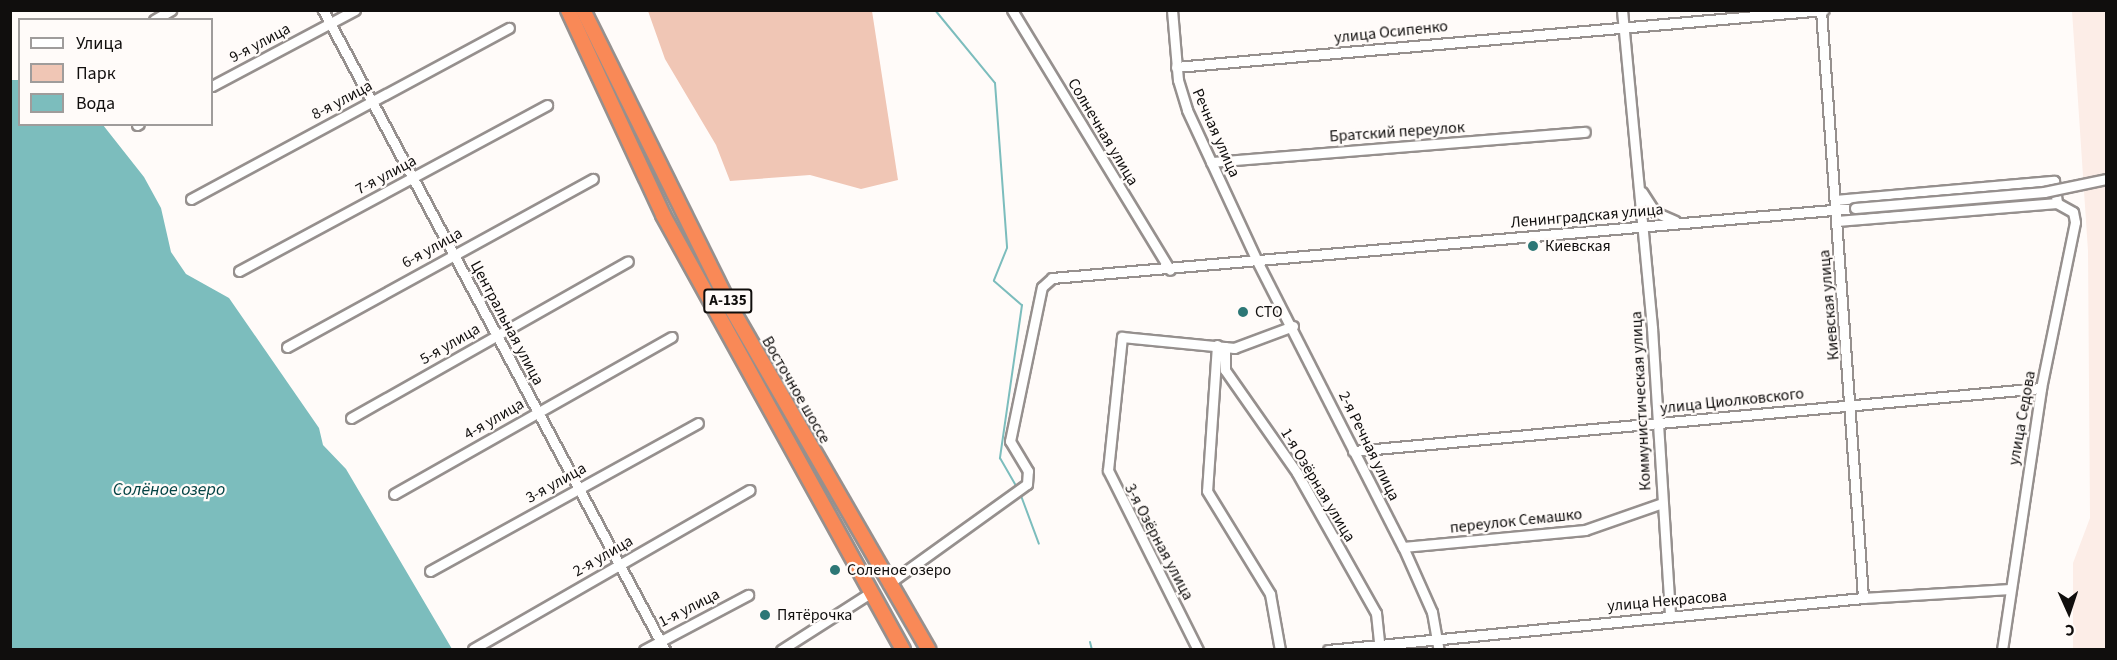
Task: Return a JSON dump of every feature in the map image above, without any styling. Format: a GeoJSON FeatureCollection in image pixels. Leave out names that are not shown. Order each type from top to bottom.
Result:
{"type":"FeatureCollection","features":[{"type":"Feature","properties":{"kind":"highway","name":"Восточное шоссе"},"geometry":{"type":"LineString","coordinates":[[568,10],[663,215],[733,347],[903,650]]}},
{"type":"Feature","properties":{"kind":"highway","name":"Восточное шоссе"},"geometry":{"type":"LineString","coordinates":[[583,10],[652,156],[766,371],[888,584],[929,650]]}},
{"type":"Feature","properties":{"kind":"highway"},"geometry":{"type":"LineString","coordinates":[[733,347],[724,315],[734,320],[766,371]]}},
{"type":"Feature","properties":{"kind":"street"},"geometry":{"type":"LineString","coordinates":[[157,18],[171,10]]}},
{"type":"Feature","properties":{"kind":"street","name":"Центральная улица"},"geometry":{"type":"LineString","coordinates":[[323,10],[665,650]]}},
{"type":"Feature","properties":{"kind":"street","name":"9-я улица"},"geometry":{"type":"LineString","coordinates":[[213,85],[355,10]]}},
{"type":"Feature","properties":{"kind":"street","name":"Солнечная улица"},"geometry":{"type":"LineString","coordinates":[[1012,10],[1170,270]]}},
{"type":"Feature","properties":{"kind":"street","name":"Речная улица"},"geometry":{"type":"LineString","coordinates":[[1172,10],[1176,67],[1181,94],[1257,261]]}},
{"type":"Feature","properties":{"kind":"street","name":"Коммунистическая улица"},"geometry":{"type":"LineString","coordinates":[[1622,10],[1644,226],[1670,616]]}},
{"type":"Feature","properties":{"kind":"street","name":"улица Осипенко"},"geometry":{"type":"LineString","coordinates":[[1176,67],[1623,24],[1822,11]]}},
{"type":"Feature","properties":{"kind":"street","name":"Киевская улица"},"geometry":{"type":"LineString","coordinates":[[1822,11],[1836,215],[1853,404],[1863,598]]}},
{"type":"Feature","properties":{"kind":"street","name":"8-я улица"},"geometry":{"type":"LineString","coordinates":[[191,199],[509,28]]}},
{"type":"Feature","properties":{"kind":"street","name":"7-я улица"},"geometry":{"type":"LineString","coordinates":[[239,271],[547,105]]}},
{"type":"Feature","properties":{"kind":"street","name":"Братский переулок"},"geometry":{"type":"LineString","coordinates":[[1211,162],[1585,132]]}},
{"type":"Feature","properties":{"kind":"street","name":"Ленинградская улица"},"geometry":{"type":"LineString","coordinates":[[888,584],[1027,484],[1028,471],[1010,441],[1042,287],[1068,275],[1170,270],[1644,226],[1836,215],[1855,208],[2044,192],[2106,179]]}},
{"type":"Feature","properties":{"kind":"street","name":"6-я улица"},"geometry":{"type":"LineString","coordinates":[[287,346],[453,253],[593,180]]}},
{"type":"Feature","properties":{"kind":"street","name":"улица Седова"},"geometry":{"type":"LineString","coordinates":[[1835,200],[2054,181],[2057,203],[2073,212],[2075,222],[2041,388],[2002,650]]}},
{"type":"Feature","properties":{"kind":"street","name":"Коммунистическая улица"},"geometry":{"type":"LineString","coordinates":[[1640,185],[1655,212],[1683,223]]}},
{"type":"Feature","properties":{"kind":"street"},"geometry":{"type":"LineString","coordinates":[[1836,215],[2057,203]]}},
{"type":"Feature","properties":{"kind":"street","name":"5-я улица"},"geometry":{"type":"LineString","coordinates":[[351,418],[628,261]]}},
{"type":"Feature","properties":{"kind":"street","name":"2-я Речная улица"},"geometry":{"type":"LineString","coordinates":[[1257,261],[1293,326],[1353,451],[1403,547],[1438,637],[1439,650]]}},
{"type":"Feature","properties":{"kind":"street"},"geometry":{"type":"LineString","coordinates":[[1280,650],[1270,594],[1207,491],[1221,346],[1293,326]]}},
{"type":"Feature","properties":{"kind":"street","name":"4-я улица"},"geometry":{"type":"LineString","coordinates":[[394,494],[672,337]]}},
{"type":"Feature","properties":{"kind":"street","name":"3-я Озёрная улица"},"geometry":{"type":"LineString","coordinates":[[1198,650],[1108,470],[1122,337],[1221,346]]}},
{"type":"Feature","properties":{"kind":"street","name":"1-я Озёрная улица"},"geometry":{"type":"LineString","coordinates":[[1221,346],[1226,370],[1297,473],[1376,613],[1379,644]]}},
{"type":"Feature","properties":{"kind":"street","name":"улица Циолковского"},"geometry":{"type":"LineString","coordinates":[[1353,451],[2041,388]]}},
{"type":"Feature","properties":{"kind":"street","name":"3-я улица"},"geometry":{"type":"LineString","coordinates":[[430,571],[698,423]]}},
{"type":"Feature","properties":{"kind":"street","name":"2-я улица"},"geometry":{"type":"LineString","coordinates":[[473,649],[749,490]]}},
{"type":"Feature","properties":{"kind":"street","name":"переулок Семашко"},"geometry":{"type":"LineString","coordinates":[[1403,547],[1585,530],[1662,503]]}},
{"type":"Feature","properties":{"kind":"street","name":"улица Некрасова"},"geometry":{"type":"LineString","coordinates":[[1328,650],[1438,637],[1863,598],[2010,589]]}},
{"type":"Feature","properties":{"kind":"street"},"geometry":{"type":"LineString","coordinates":[[781,650],[870,593]]}},
{"type":"Feature","properties":{"kind":"street","name":"1-я улица"},"geometry":{"type":"LineString","coordinates":[[644,650],[748,595]]}},
{"type":"Feature","properties":{"kind":"shaded area"},"geometry":{"type":"Polygon","coordinates":[[[2072,11],[2106,11],[2106,649],[2073,649],[2073,563],[2090,518],[2088,251],[2072,11]]]}},
{"type":"Feature","properties":{"kind":"green space"},"geometry":{"type":"Polygon","coordinates":[[[648,11],[872,11],[898,180],[861,189],[810,175],[730,181],[716,145],[665,59],[648,11]]]}},
{"type":"Feature","properties":{"kind":"water","name":"Солёное озеро"},"geometry":{"type":"Polygon","coordinates":[[[11,80],[18,80],[18,126],[104,126],[144,177],[161,208],[171,252],[186,274],[229,298],[319,428],[323,445],[346,469],[452,649],[11,649],[11,80]]]}},
{"type":"Feature","properties":{"kind":"waterway"},"geometry":{"type":"LineString","coordinates":[[935,10],[995,83],[1007,248],[994,281],[1022,305],[1000,458],[1017,488]]}},
{"type":"Feature","properties":{"kind":"waterway"},"geometry":{"type":"LineString","coordinates":[[1020,493],[1039,544]]}},
{"type":"Feature","properties":{"kind":"waterway"},"geometry":{"type":"LineString","coordinates":[[1090,642],[1092,650]]}},
{"type":"Feature","properties":{"kind":"place","name":"Киевская"},"geometry":{"type":"Point","coordinates":[1533,246]}},
{"type":"Feature","properties":{"kind":"place","name":"СТО"},"geometry":{"type":"Point","coordinates":[1243,312]}},
{"type":"Feature","properties":{"kind":"place","name":"Соленое озеро"},"geometry":{"type":"Point","coordinates":[835,570]}},
{"type":"Feature","properties":{"kind":"place","name":"Пятёрочка"},"geometry":{"type":"Point","coordinates":[765,615]}}]}
